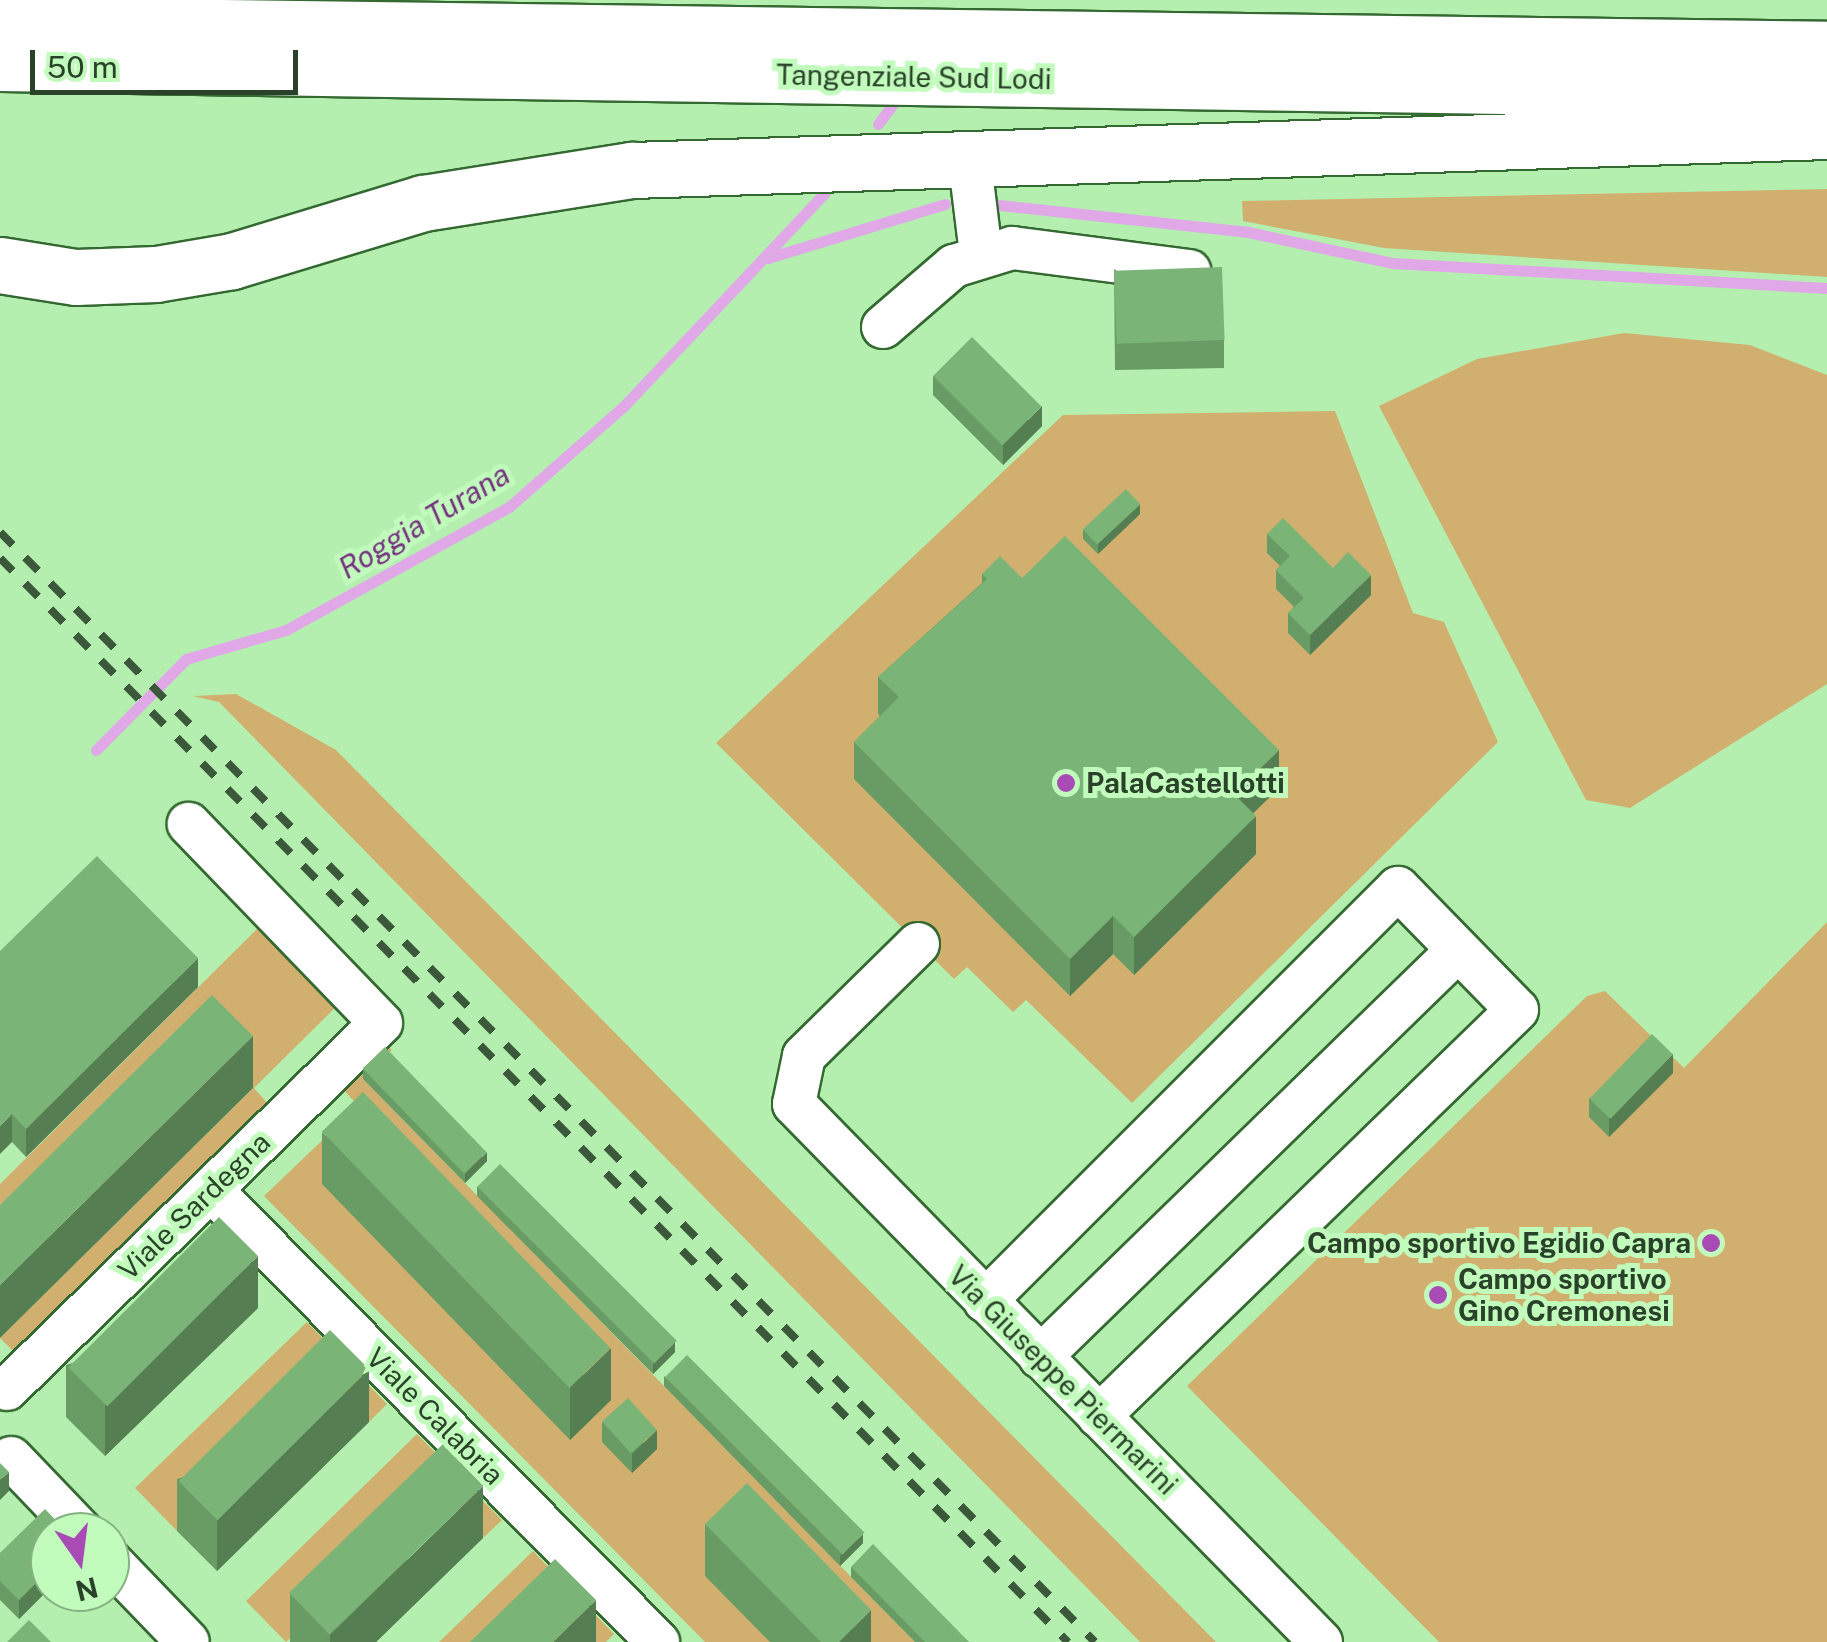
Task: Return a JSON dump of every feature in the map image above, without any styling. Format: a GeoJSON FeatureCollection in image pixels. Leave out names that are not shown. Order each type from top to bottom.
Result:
{"type":"FeatureCollection","features":[{"type":"Feature","properties":{"kind":"highway"},"geometry":{"type":"LineString","coordinates":[[829,0],[1028,36]]}},
{"type":"Feature","properties":{"kind":"highway","name":"Tangenziale Sud Lodi"},"geometry":{"type":"LineString","coordinates":[[0,24],[1827,49]]}},
{"type":"Feature","properties":{"kind":"highway","name":"Tangenziale Sud Lodi"},"geometry":{"type":"LineString","coordinates":[[0,63],[1827,91]]}},
{"type":"Feature","properties":{"kind":"highway"},"geometry":{"type":"LineString","coordinates":[[0,266],[76,277],[156,274],[528,182],[968,156],[1827,131]]}},
{"type":"Feature","properties":{"kind":"street"},"geometry":{"type":"LineString","coordinates":[[968,156],[981,254]]}},
{"type":"Feature","properties":{"kind":"street"},"geometry":{"type":"LineString","coordinates":[[883,328],[928,284],[981,254],[1042,248],[1190,271]]}},
{"type":"Feature","properties":{"kind":"street","name":"Viale Sardegna"},"geometry":{"type":"LineString","coordinates":[[7,1388],[382,1024],[189,824]]}},
{"type":"Feature","properties":{"kind":"street"},"geometry":{"type":"LineString","coordinates":[[985,1301],[1398,888],[1517,1010],[1099,1416]]}},
{"type":"Feature","properties":{"kind":"street","name":"Via Giuseppe Piermarini"},"geometry":{"type":"LineString","coordinates":[[918,944],[804,1056],[792,1093],[804,1117],[1321,1642]]}},
{"type":"Feature","properties":{"kind":"street"},"geometry":{"type":"LineString","coordinates":[[1040,1357],[1458,950]]}},
{"type":"Feature","properties":{"kind":"street","name":"Viale Calabria"},"geometry":{"type":"LineString","coordinates":[[211,1190],[658,1642]]}},
{"type":"Feature","properties":{"kind":"street"},"geometry":{"type":"LineString","coordinates":[[12,1458],[63,1512]]}},
{"type":"Feature","properties":{"kind":"street"},"geometry":{"type":"LineString","coordinates":[[130,1582],[188,1642]]}},
{"type":"Feature","properties":{"kind":"shaded area"},"geometry":{"type":"Polygon","coordinates":[[[1827,189],[1827,277],[1384,248],[1243,221],[1242,201],[1827,189]]]}},
{"type":"Feature","properties":{"kind":"shaded area"},"geometry":{"type":"Polygon","coordinates":[[[1624,333],[1750,345],[1827,375],[1827,684],[1630,808],[1586,800],[1379,406],[1477,359],[1624,333]]]}},
{"type":"Feature","properties":{"kind":"shaded area"},"geometry":{"type":"Polygon","coordinates":[[[1335,411],[1413,613],[1444,622],[1498,742],[1132,1103],[1026,1000],[1013,1012],[967,967],[954,979],[716,743],[1063,415],[1335,411]]]}},
{"type":"Feature","properties":{"kind":"shaded area"},"geometry":{"type":"Polygon","coordinates":[[[236,694],[336,750],[1216,1642],[1140,1642],[219,702],[193,696],[236,694]]]}},
{"type":"Feature","properties":{"kind":"shaded area"},"geometry":{"type":"Polygon","coordinates":[[[264,922],[341,1002],[254,1088],[269,1105],[14,1352],[0,1338],[253,1088],[0,1257],[0,1184],[264,922]]]}},
{"type":"Feature","properties":{"kind":"shaded area","name":"Campo sportivo Gino Cremonesi"},"geometry":{"type":"Polygon","coordinates":[[[1827,922],[1827,1642],[1439,1642],[1187,1386],[1587,996],[1605,991],[1684,1068],[1827,922]]]}},
{"type":"Feature","properties":{"kind":"shaded area"},"geometry":{"type":"Polygon","coordinates":[[[386,1044],[392,1050],[363,1079],[915,1642],[705,1642],[264,1196],[358,1106],[342,1088],[386,1044]]]}},
{"type":"Feature","properties":{"kind":"shaded area"},"geometry":{"type":"Polygon","coordinates":[[[307,1322],[387,1404],[369,1422],[330,1382],[177,1531],[135,1488],[307,1322]]]}},
{"type":"Feature","properties":{"kind":"shaded area"},"geometry":{"type":"Polygon","coordinates":[[[417,1434],[502,1520],[483,1538],[443,1497],[286,1642],[246,1601],[417,1434]]]}},
{"type":"Feature","properties":{"kind":"shaded area"},"geometry":{"type":"Polygon","coordinates":[[[533,1551],[614,1634],[606,1642],[439,1642],[533,1551]]]}},
{"type":"Feature","properties":{"kind":"building"},"geometry":{"type":"Polygon","coordinates":[[[1222,267],[1225,340],[1117,344],[1114,271],[1222,267]]]}},
{"type":"Feature","properties":{"kind":"building"},"geometry":{"type":"Polygon","coordinates":[[[972,337],[1041,406],[1002,445],[933,376],[972,337]]]}},
{"type":"Feature","properties":{"kind":"building"},"geometry":{"type":"Polygon","coordinates":[[[1126,489],[1140,504],[1097,545],[1083,529],[1126,489]]]}},
{"type":"Feature","properties":{"kind":"building"},"geometry":{"type":"Polygon","coordinates":[[[1283,518],[1333,568],[1348,552],[1371,575],[1310,635],[1288,613],[1304,598],[1276,570],[1290,556],[1267,534],[1283,518]]]}},
{"type":"Feature","properties":{"kind":"building","name":"PalaCastellotti"},"geometry":{"type":"Polygon","coordinates":[[[1065,536],[1279,750],[1234,794],[1256,816],[1134,937],[1113,916],[1070,959],[854,742],[899,697],[878,677],[987,579],[982,574],[1000,556],[1022,578],[1065,536]]]}},
{"type":"Feature","properties":{"kind":"building"},"geometry":{"type":"Polygon","coordinates":[[[97,856],[198,958],[26,1129],[12,1114],[0,1126],[0,951],[97,856]]]}},
{"type":"Feature","properties":{"kind":"building"},"geometry":{"type":"Polygon","coordinates":[[[212,995],[253,1036],[0,1285],[0,1205],[212,995]]]}},
{"type":"Feature","properties":{"kind":"building"},"geometry":{"type":"Polygon","coordinates":[[[1652,1034],[1673,1054],[1610,1119],[1589,1099],[1652,1034]]]}},
{"type":"Feature","properties":{"kind":"building"},"geometry":{"type":"Polygon","coordinates":[[[385,1047],[486,1152],[464,1174],[363,1069],[385,1047]]]}},
{"type":"Feature","properties":{"kind":"building"},"geometry":{"type":"Polygon","coordinates":[[[363,1092],[610,1348],[569,1388],[322,1132],[363,1092]]]}},
{"type":"Feature","properties":{"kind":"building"},"geometry":{"type":"Polygon","coordinates":[[[500,1164],[677,1341],[654,1363],[477,1187],[500,1164]]]}},
{"type":"Feature","properties":{"kind":"building"},"geometry":{"type":"Polygon","coordinates":[[[219,1217],[258,1256],[107,1407],[68,1368],[219,1217]]]}},
{"type":"Feature","properties":{"kind":"building"},"geometry":{"type":"Polygon","coordinates":[[[330,1330],[369,1369],[218,1520],[179,1481],[330,1330]]]}},
{"type":"Feature","properties":{"kind":"building"},"geometry":{"type":"Polygon","coordinates":[[[687,1355],[864,1532],[843,1554],[665,1377],[687,1355]]]}},
{"type":"Feature","properties":{"kind":"building"},"geometry":{"type":"Polygon","coordinates":[[[628,1398],[657,1430],[631,1453],[602,1421],[628,1398]]]}},
{"type":"Feature","properties":{"kind":"building"},"geometry":{"type":"Polygon","coordinates":[[[443,1444],[483,1486],[329,1634],[289,1593],[443,1444]]]}},
{"type":"Feature","properties":{"kind":"building"},"geometry":{"type":"Polygon","coordinates":[[[0,1463],[9,1472],[0,1480],[0,1463]]]}},
{"type":"Feature","properties":{"kind":"building"},"geometry":{"type":"Polygon","coordinates":[[[747,1483],[871,1610],[839,1642],[821,1642],[705,1524],[747,1483]]]}},
{"type":"Feature","properties":{"kind":"building"},"geometry":{"type":"Polygon","coordinates":[[[30,1524],[30,1589],[19,1600],[0,1581],[0,1553],[30,1524]]]}},
{"type":"Feature","properties":{"kind":"building"},"geometry":{"type":"Polygon","coordinates":[[[873,1544],[969,1642],[925,1642],[851,1567],[873,1544]]]}},
{"type":"Feature","properties":{"kind":"building"},"geometry":{"type":"Polygon","coordinates":[[[555,1559],[596,1600],[553,1642],[470,1642],[555,1559]]]}},
{"type":"Feature","properties":{"kind":"building"},"geometry":{"type":"Polygon","coordinates":[[[29,1620],[51,1642],[7,1642],[29,1620]]]}},
{"type":"Feature","properties":{"kind":"waterway","name":"Roggia Turana"},"geometry":{"type":"LineString","coordinates":[[878,124],[897,99]]}},
{"type":"Feature","properties":{"kind":"waterway","name":"Roggia Turana"},"geometry":{"type":"LineString","coordinates":[[96,750],[186,659],[286,630],[509,507],[623,407],[825,193]]}},
{"type":"Feature","properties":{"kind":"waterway"},"geometry":{"type":"LineString","coordinates":[[768,258],[945,204]]}},
{"type":"Feature","properties":{"kind":"waterway"},"geometry":{"type":"LineString","coordinates":[[990,204],[1248,232],[1393,263],[1827,288]]}},
{"type":"Feature","properties":{"kind":"railway"},"geometry":{"type":"LineString","coordinates":[[0,532],[1095,1642]]}},
{"type":"Feature","properties":{"kind":"railway"},"geometry":{"type":"LineString","coordinates":[[0,558],[1068,1642]]}},
{"type":"Feature","properties":{"kind":"place","name":"PalaCastellotti"},"geometry":{"type":"Point","coordinates":[1066,783]}},
{"type":"Feature","properties":{"kind":"place","name":"Campo sportivo Egidio Capra"},"geometry":{"type":"Point","coordinates":[1711,1243]}},
{"type":"Feature","properties":{"kind":"place","name":"Campo sportivo Gino Cremonesi"},"geometry":{"type":"Point","coordinates":[1438,1295]}}]}
